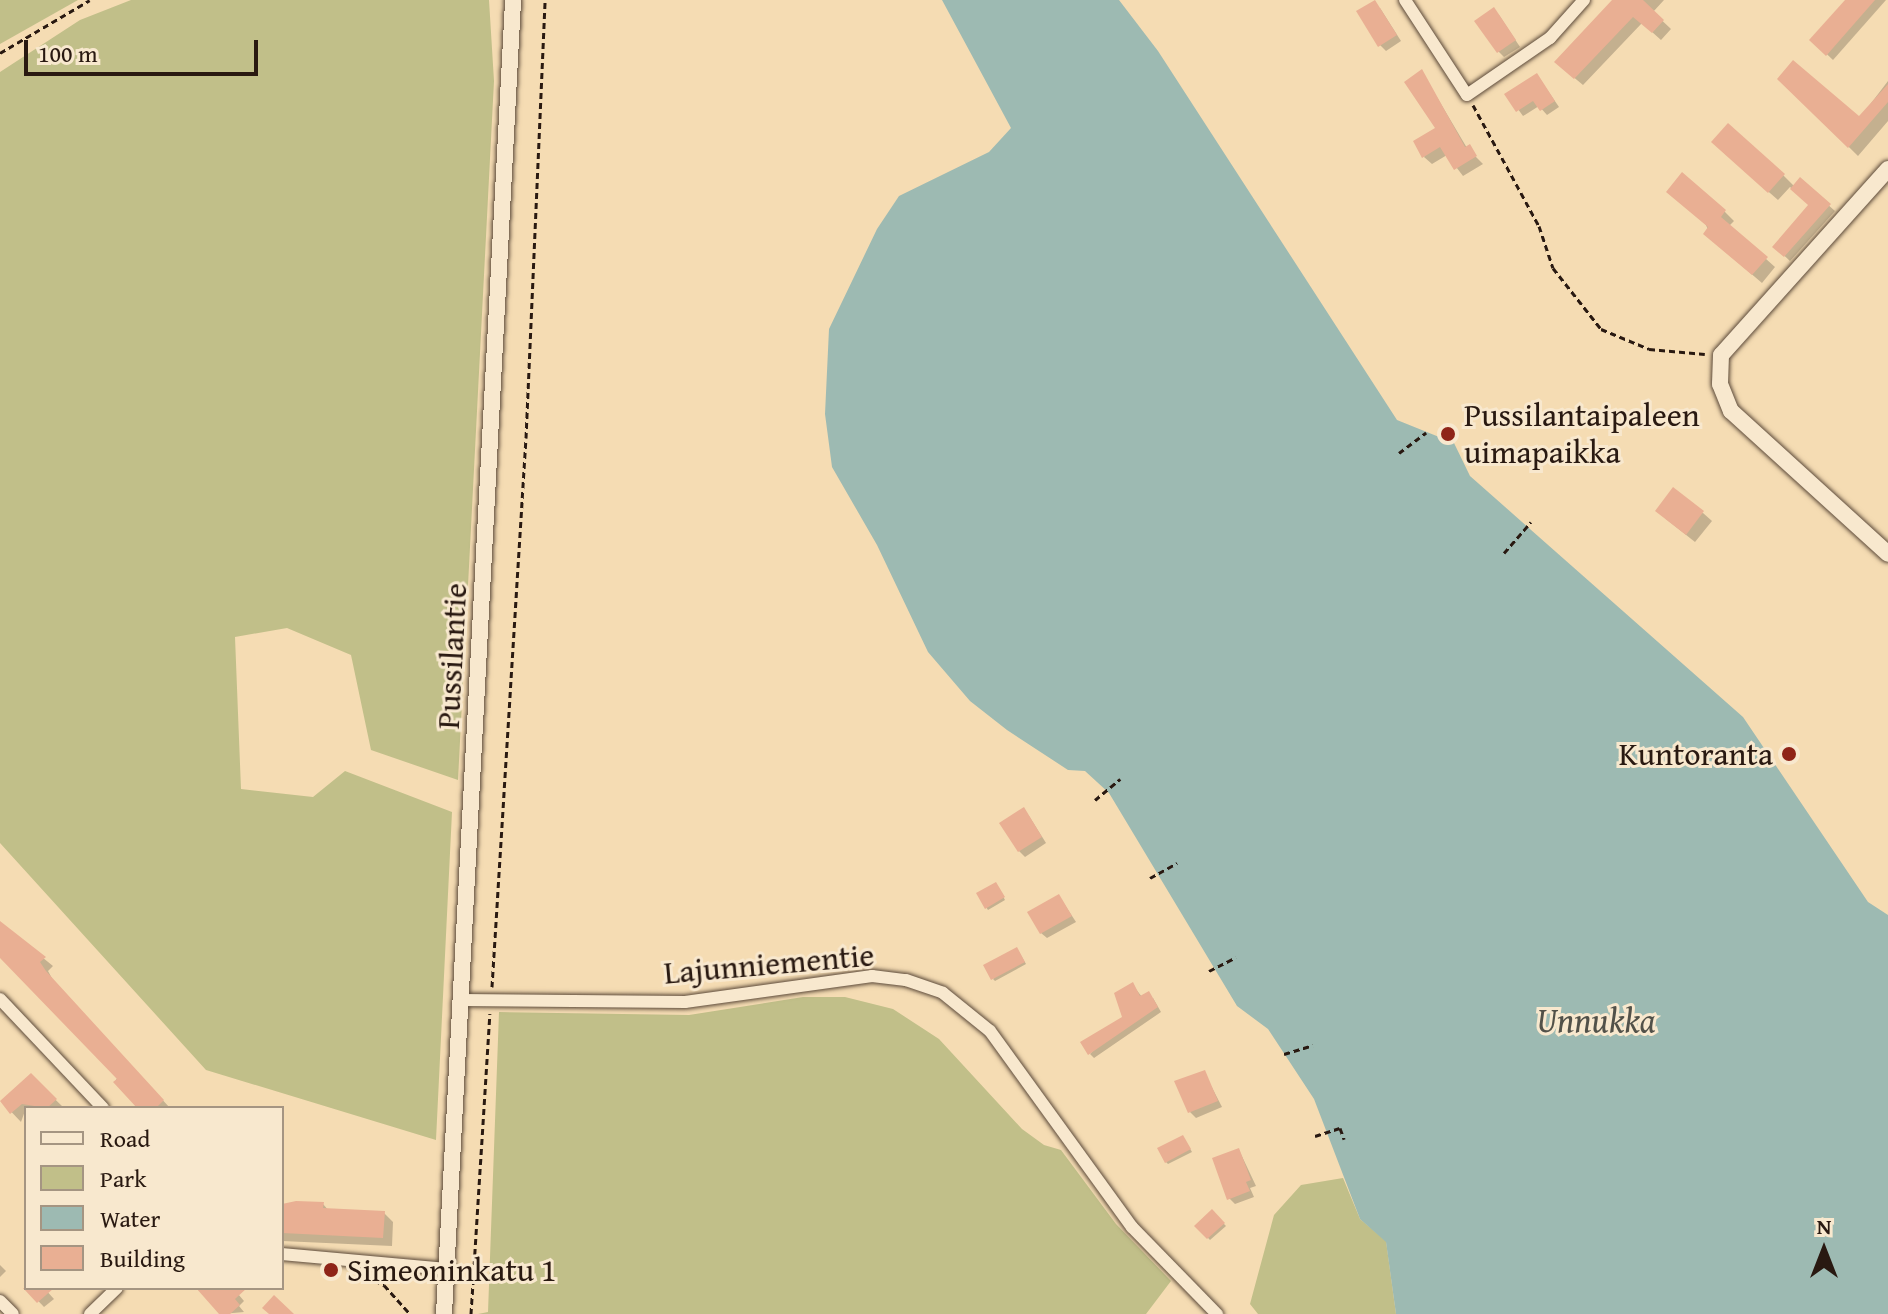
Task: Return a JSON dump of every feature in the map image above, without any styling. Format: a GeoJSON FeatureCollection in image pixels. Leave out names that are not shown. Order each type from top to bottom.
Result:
{"type":"FeatureCollection","features":[{"type":"Feature","properties":{"kind":"street","name":"Pussilantie"},"geometry":{"type":"LineString","coordinates":[[444,1314],[513,0]]}},
{"type":"Feature","properties":{"kind":"street"},"geometry":{"type":"LineString","coordinates":[[1405,0],[1467,95],[1550,38],[1584,0]]}},
{"type":"Feature","properties":{"kind":"street"},"geometry":{"type":"LineString","coordinates":[[1888,169],[1721,355],[1720,384],[1731,411],[1888,554]]}},
{"type":"Feature","properties":{"kind":"street","name":"Lajunniementie"},"geometry":{"type":"LineString","coordinates":[[461,1000],[685,1002],[872,976],[906,980],[943,993],[990,1031],[1132,1227],[1217,1314]]}},
{"type":"Feature","properties":{"kind":"street"},"geometry":{"type":"LineString","coordinates":[[0,999],[101,1106]]}},
{"type":"Feature","properties":{"kind":"street"},"geometry":{"type":"LineString","coordinates":[[284,1254],[446,1269]]}},
{"type":"Feature","properties":{"kind":"street"},"geometry":{"type":"LineString","coordinates":[[90,1314],[115,1290]]}},
{"type":"Feature","properties":{"kind":"street"},"geometry":{"type":"LineString","coordinates":[[0,1301],[13,1314]]}},
{"type":"Feature","properties":{"kind":"path"},"geometry":{"type":"LineString","coordinates":[[0,53],[90,0]]}},
{"type":"Feature","properties":{"kind":"path"},"geometry":{"type":"LineString","coordinates":[[471,1314],[526,438],[545,0]]}},
{"type":"Feature","properties":{"kind":"path"},"geometry":{"type":"LineString","coordinates":[[1467,95],[1539,226],[1553,268],[1601,329],[1649,349],[1721,355]]}},
{"type":"Feature","properties":{"kind":"path"},"geometry":{"type":"LineString","coordinates":[[1399,453],[1426,433]]}},
{"type":"Feature","properties":{"kind":"path"},"geometry":{"type":"LineString","coordinates":[[1504,553],[1531,522]]}},
{"type":"Feature","properties":{"kind":"path"},"geometry":{"type":"LineString","coordinates":[[1095,800],[1120,779]]}},
{"type":"Feature","properties":{"kind":"path"},"geometry":{"type":"LineString","coordinates":[[1150,878],[1177,863]]}},
{"type":"Feature","properties":{"kind":"path"},"geometry":{"type":"LineString","coordinates":[[1209,971],[1236,957]]}},
{"type":"Feature","properties":{"kind":"path"},"geometry":{"type":"LineString","coordinates":[[1284,1054],[1313,1045]]}},
{"type":"Feature","properties":{"kind":"path"},"geometry":{"type":"LineString","coordinates":[[1315,1136],[1340,1128],[1344,1139]]}},
{"type":"Feature","properties":{"kind":"path"},"geometry":{"type":"LineString","coordinates":[[384,1285],[410,1314]]}},
{"type":"Feature","properties":{"kind":"green space"},"geometry":{"type":"Polygon","coordinates":[[[0,0],[78,0],[0,44],[0,0]]]}},
{"type":"Feature","properties":{"kind":"green space"},"geometry":{"type":"Polygon","coordinates":[[[131,0],[489,0],[494,81],[458,780],[371,750],[351,655],[287,628],[235,637],[241,789],[313,797],[345,771],[452,812],[436,1140],[206,1070],[0,843],[0,72],[80,20],[131,0]]]}},
{"type":"Feature","properties":{"kind":"green space"},"geometry":{"type":"Polygon","coordinates":[[[803,997],[845,997],[893,1009],[939,1039],[1022,1129],[1044,1145],[1061,1150],[1116,1224],[1171,1281],[1146,1314],[478,1314],[488,1312],[499,1012],[689,1015],[803,997]]]}},
{"type":"Feature","properties":{"kind":"green space"},"geometry":{"type":"Polygon","coordinates":[[[1343,1178],[1360,1219],[1386,1241],[1396,1314],[1258,1314],[1250,1304],[1274,1215],[1301,1185],[1343,1178]]]}},
{"type":"Feature","properties":{"kind":"water","name":"Unnukka"},"geometry":{"type":"Polygon","coordinates":[[[942,0],[1119,0],[1158,51],[1397,420],[1454,443],[1470,476],[1743,717],[1868,902],[1888,915],[1888,1314],[1396,1314],[1386,1242],[1360,1219],[1314,1099],[1268,1029],[1237,1006],[1109,793],[1085,771],[1068,770],[1007,730],[970,701],[928,652],[877,545],[832,467],[825,414],[829,329],[877,229],[899,196],[989,152],[1011,128],[942,0]]]}},
{"type":"Feature","properties":{"kind":"building"},"geometry":{"type":"Polygon","coordinates":[[[1375,0],[1397,35],[1378,47],[1356,11],[1375,0]]]}},
{"type":"Feature","properties":{"kind":"building"},"geometry":{"type":"Polygon","coordinates":[[[1612,0],[1643,0],[1664,20],[1652,33],[1633,17],[1574,79],[1554,62],[1612,0]]]}},
{"type":"Feature","properties":{"kind":"building"},"geometry":{"type":"Polygon","coordinates":[[[1845,0],[1875,0],[1826,56],[1809,40],[1845,0]]]}},
{"type":"Feature","properties":{"kind":"building"},"geometry":{"type":"Polygon","coordinates":[[[1494,7],[1516,40],[1497,53],[1474,21],[1494,7]]]}},
{"type":"Feature","properties":{"kind":"building"},"geometry":{"type":"Polygon","coordinates":[[[1793,60],[1859,116],[1888,84],[1888,102],[1848,148],[1777,79],[1793,60]]]}},
{"type":"Feature","properties":{"kind":"building"},"geometry":{"type":"Polygon","coordinates":[[[1422,69],[1465,147],[1470,144],[1477,156],[1454,170],[1440,147],[1422,158],[1413,141],[1435,128],[1404,82],[1422,69]]]}},
{"type":"Feature","properties":{"kind":"building"},"geometry":{"type":"Polygon","coordinates":[[[1537,73],[1555,101],[1540,111],[1533,101],[1516,112],[1504,94],[1537,73]]]}},
{"type":"Feature","properties":{"kind":"building"},"geometry":{"type":"Polygon","coordinates":[[[1728,123],[1785,174],[1768,193],[1711,142],[1728,123]]]}},
{"type":"Feature","properties":{"kind":"building"},"geometry":{"type":"Polygon","coordinates":[[[1682,172],[1726,210],[1721,217],[1768,257],[1752,275],[1703,234],[1708,227],[1666,192],[1682,172]]]}},
{"type":"Feature","properties":{"kind":"building"},"geometry":{"type":"Polygon","coordinates":[[[1800,177],[1831,204],[1784,257],[1772,247],[1808,205],[1790,189],[1800,177]]]}},
{"type":"Feature","properties":{"kind":"building"},"geometry":{"type":"Polygon","coordinates":[[[1673,487],[1704,511],[1686,535],[1655,511],[1673,487]]]}},
{"type":"Feature","properties":{"kind":"building"},"geometry":{"type":"Polygon","coordinates":[[[1024,807],[1042,837],[1018,852],[999,823],[1024,807]]]}},
{"type":"Feature","properties":{"kind":"building"},"geometry":{"type":"Polygon","coordinates":[[[996,882],[1005,897],[985,909],[976,893],[996,882]]]}},
{"type":"Feature","properties":{"kind":"building"},"geometry":{"type":"Polygon","coordinates":[[[1059,894],[1072,916],[1040,934],[1027,912],[1059,894]]]}},
{"type":"Feature","properties":{"kind":"building"},"geometry":{"type":"Polygon","coordinates":[[[0,921],[46,957],[40,962],[46,971],[164,1100],[158,1106],[135,1106],[113,1082],[117,1079],[0,958],[0,921]]]}},
{"type":"Feature","properties":{"kind":"building"},"geometry":{"type":"Polygon","coordinates":[[[1017,947],[1025,962],[991,980],[983,965],[1017,947]]]}},
{"type":"Feature","properties":{"kind":"building"},"geometry":{"type":"Polygon","coordinates":[[[1133,982],[1140,996],[1149,991],[1158,1007],[1088,1055],[1080,1042],[1122,1017],[1114,993],[1133,982]]]}},
{"type":"Feature","properties":{"kind":"building"},"geometry":{"type":"Polygon","coordinates":[[[1205,1070],[1218,1101],[1188,1113],[1174,1081],[1205,1070]]]}},
{"type":"Feature","properties":{"kind":"building"},"geometry":{"type":"Polygon","coordinates":[[[31,1073],[57,1099],[49,1106],[22,1104],[10,1114],[0,1101],[31,1073]]]}},
{"type":"Feature","properties":{"kind":"building"},"geometry":{"type":"Polygon","coordinates":[[[1183,1135],[1191,1149],[1165,1163],[1157,1148],[1183,1135]]]}},
{"type":"Feature","properties":{"kind":"building"},"geometry":{"type":"Polygon","coordinates":[[[1239,1148],[1251,1180],[1246,1182],[1250,1191],[1227,1200],[1212,1158],[1239,1148]]]}},
{"type":"Feature","properties":{"kind":"building"},"geometry":{"type":"Polygon","coordinates":[[[324,1202],[323,1208],[385,1211],[383,1238],[284,1233],[284,1204],[324,1202]]]}},
{"type":"Feature","properties":{"kind":"building"},"geometry":{"type":"Polygon","coordinates":[[[1212,1209],[1225,1223],[1207,1239],[1194,1226],[1212,1209]]]}},
{"type":"Feature","properties":{"kind":"building"},"geometry":{"type":"Polygon","coordinates":[[[25,1290],[52,1290],[37,1303],[25,1290]]]}},
{"type":"Feature","properties":{"kind":"building"},"geometry":{"type":"Polygon","coordinates":[[[198,1290],[245,1290],[235,1299],[240,1305],[230,1314],[219,1314],[198,1290]]]}},
{"type":"Feature","properties":{"kind":"building"},"geometry":{"type":"Polygon","coordinates":[[[274,1295],[294,1314],[269,1314],[262,1308],[274,1295]]]}},
{"type":"Feature","properties":{"kind":"place","name":"Pussilantaipaleen uimapaikka"},"geometry":{"type":"Point","coordinates":[1448,434]}},
{"type":"Feature","properties":{"kind":"place","name":"Kuntoranta"},"geometry":{"type":"Point","coordinates":[1789,754]}},
{"type":"Feature","properties":{"kind":"place","name":"Simeoninkatu 1"},"geometry":{"type":"Point","coordinates":[331,1270]}}]}
